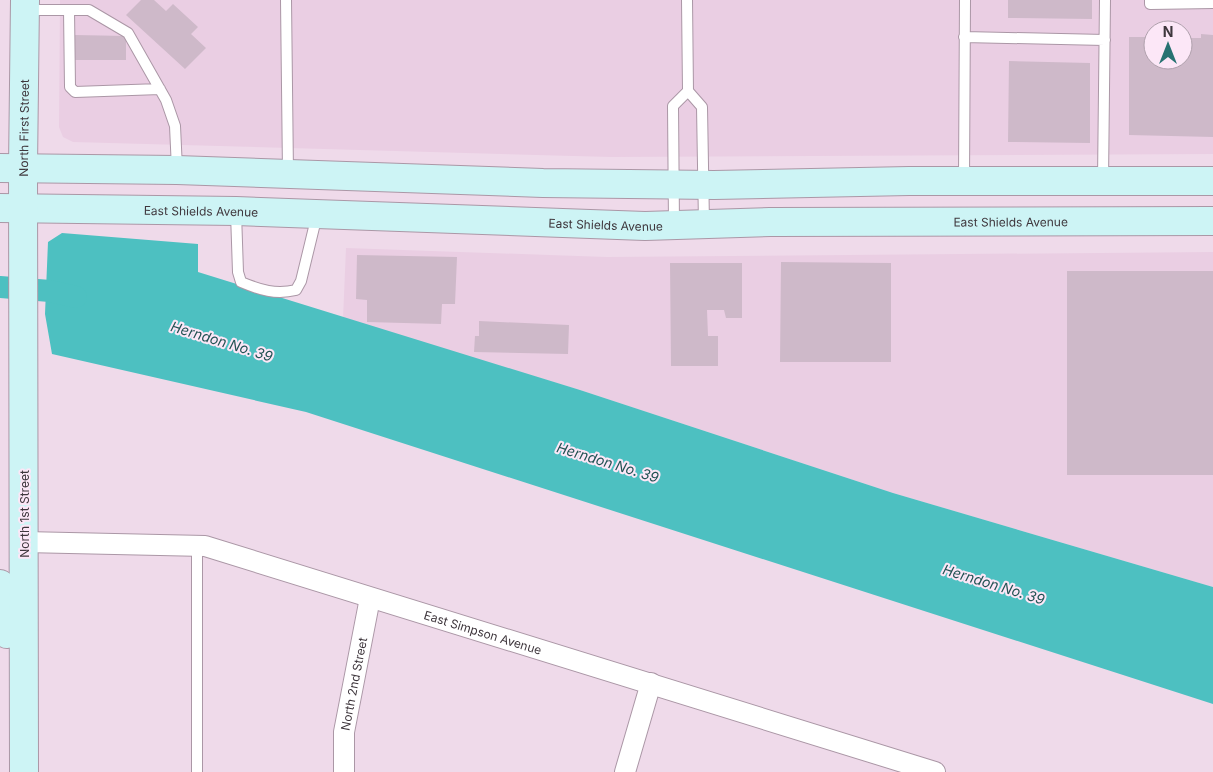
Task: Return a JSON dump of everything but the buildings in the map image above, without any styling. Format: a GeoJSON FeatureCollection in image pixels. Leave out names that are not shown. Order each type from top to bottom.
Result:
{"type":"FeatureCollection","features":[{"type":"Feature","properties":{"kind":"main road","name":"North First Street"},"geometry":{"type":"LineString","coordinates":[[23,256],[11,208],[11,168],[25,5]]}},
{"type":"Feature","properties":{"kind":"main road"},"geometry":{"type":"LineString","coordinates":[[11,168],[177,170],[543,183],[1213,181]]}},
{"type":"Feature","properties":{"kind":"main road","name":"East Shields Avenue"},"geometry":{"type":"LineString","coordinates":[[11,208],[236,211],[610,225],[704,225],[770,222],[1213,221]]}},
{"type":"Feature","properties":{"kind":"main road","name":"North 1st Street"},"geometry":{"type":"LineString","coordinates":[[22,772],[24,542],[23,256]]}},
{"type":"Feature","properties":{"kind":"main road"},"geometry":{"type":"LineString","coordinates":[[0,584],[6,606],[8,685],[22,772]]}},
{"type":"Feature","properties":{"kind":"street","name":"East Simpson Avenue"},"geometry":{"type":"LineString","coordinates":[[24,542],[205,546],[370,598],[651,682],[935,772]]}},
{"type":"Feature","properties":{"kind":"street","name":"North 2nd Street"},"geometry":{"type":"LineString","coordinates":[[344,772],[344,732],[370,598]]}},
{"type":"Feature","properties":{"kind":"street"},"geometry":{"type":"LineString","coordinates":[[625,772],[651,682]]}},
{"type":"Feature","properties":{"kind":"lane"},"geometry":{"type":"LineString","coordinates":[[286,0],[288,174]]}},
{"type":"Feature","properties":{"kind":"lane"},"geometry":{"type":"LineString","coordinates":[[687,0],[688,91],[702,107],[704,225]]}},
{"type":"Feature","properties":{"kind":"lane"},"geometry":{"type":"LineString","coordinates":[[964,181],[965,0]]}},
{"type":"Feature","properties":{"kind":"lane"},"geometry":{"type":"LineString","coordinates":[[1103,181],[1105,0]]}},
{"type":"Feature","properties":{"kind":"lane"},"geometry":{"type":"LineString","coordinates":[[1150,0],[1150,4],[1213,4]]}},
{"type":"Feature","properties":{"kind":"lane"},"geometry":{"type":"LineString","coordinates":[[25,5],[69,10],[89,10],[128,33],[166,100],[175,126],[177,170]]}},
{"type":"Feature","properties":{"kind":"lane"},"geometry":{"type":"LineString","coordinates":[[69,10],[70,87],[75,92],[160,89]]}},
{"type":"Feature","properties":{"kind":"lane"},"geometry":{"type":"LineString","coordinates":[[964,37],[1105,40]]}},
{"type":"Feature","properties":{"kind":"lane"},"geometry":{"type":"LineString","coordinates":[[674,225],[673,106],[688,91]]}},
{"type":"Feature","properties":{"kind":"lane"},"geometry":{"type":"LineString","coordinates":[[236,211],[238,272],[241,282],[260,290],[283,293],[296,290],[301,281],[317,214]]}},
{"type":"Feature","properties":{"kind":"lane"},"geometry":{"type":"LineString","coordinates":[[197,546],[197,772]]}},
{"type":"Feature","properties":{"kind":"shaded area"},"geometry":{"type":"Polygon","coordinates":[[[60,0],[1213,0],[1213,154],[611,157],[73,142],[63,137],[59,127],[60,0]]]}},
{"type":"Feature","properties":{"kind":"shaded area"},"geometry":{"type":"Polygon","coordinates":[[[346,248],[607,257],[1213,252],[1213,587],[893,493],[580,390],[343,319],[346,248]]]}},
{"type":"Feature","properties":{"kind":"water"},"geometry":{"type":"Polygon","coordinates":[[[62,233],[198,244],[198,272],[580,390],[893,493],[1213,587],[1213,704],[306,412],[52,354],[45,314],[48,242],[62,233]]]}},
{"type":"Feature","properties":{"kind":"waterway","name":"Herndon No. 39"},"geometry":{"type":"LineString","coordinates":[[0,287],[50,291],[76,297]]}}]}
